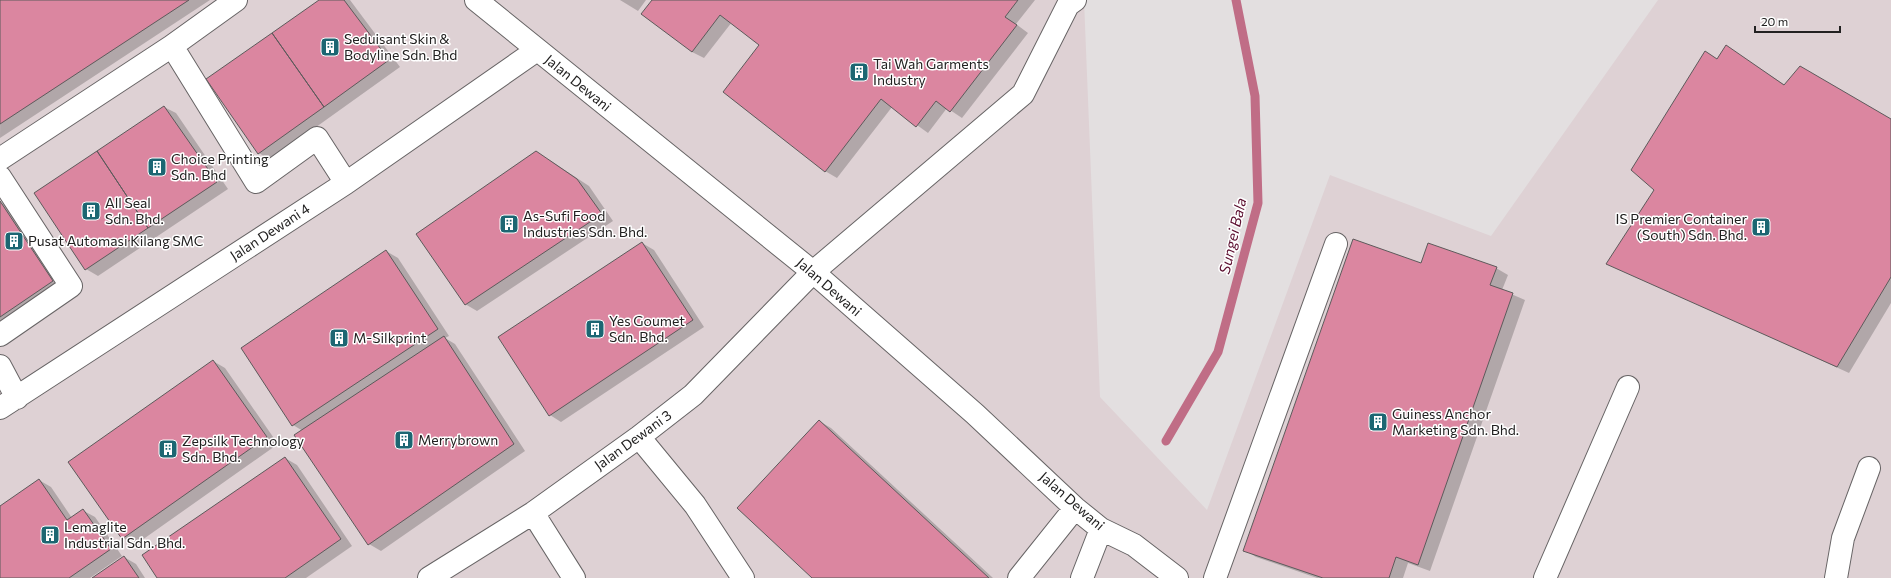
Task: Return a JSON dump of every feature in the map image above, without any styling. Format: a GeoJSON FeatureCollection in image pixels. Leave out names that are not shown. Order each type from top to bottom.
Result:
{"type":"FeatureCollection","features":[{"type":"Feature","properties":{"kind":"street"},"geometry":{"type":"LineString","coordinates":[[0,159],[172,46],[236,0]]}},
{"type":"Feature","properties":{"kind":"street","name":"Jalan Dewani"},"geometry":{"type":"LineString","coordinates":[[476,0],[813,272],[975,414],[1075,508],[1101,529],[1134,545],[1177,578]]}},
{"type":"Feature","properties":{"kind":"street","name":"Jalan Dewani 3"},"geometry":{"type":"LineString","coordinates":[[429,578],[533,513],[639,437],[693,394],[813,272],[1023,94],[1068,5],[1075,0]]}},
{"type":"Feature","properties":{"kind":"street"},"geometry":{"type":"LineString","coordinates":[[172,46],[256,182],[317,138],[346,184]]}},
{"type":"Feature","properties":{"kind":"street","name":"Jalan Dewani 4"},"geometry":{"type":"LineString","coordinates":[[8,403],[346,184],[537,50]]}},
{"type":"Feature","properties":{"kind":"street"},"geometry":{"type":"LineString","coordinates":[[0,177],[71,286],[0,335]]}},
{"type":"Feature","properties":{"kind":"street"},"geometry":{"type":"LineString","coordinates":[[1215,578],[1336,244]]}},
{"type":"Feature","properties":{"kind":"street"},"geometry":{"type":"LineString","coordinates":[[0,366],[8,403]]}},
{"type":"Feature","properties":{"kind":"street"},"geometry":{"type":"LineString","coordinates":[[1545,578],[1628,387]]}},
{"type":"Feature","properties":{"kind":"street"},"geometry":{"type":"LineString","coordinates":[[639,437],[695,505],[743,578]]}},
{"type":"Feature","properties":{"kind":"street"},"geometry":{"type":"LineString","coordinates":[[1836,578],[1843,538],[1869,468]]}},
{"type":"Feature","properties":{"kind":"street"},"geometry":{"type":"LineString","coordinates":[[1019,578],[1075,508]]}},
{"type":"Feature","properties":{"kind":"street"},"geometry":{"type":"LineString","coordinates":[[533,513],[574,578]]}},
{"type":"Feature","properties":{"kind":"street"},"geometry":{"type":"LineString","coordinates":[[1082,578],[1101,529]]}},
{"type":"Feature","properties":{"kind":"shaded area"},"geometry":{"type":"Polygon","coordinates":[[[0,0],[1084,0],[1100,397],[1207,510],[1330,175],[1491,236],[1658,0],[1891,0],[1891,578],[0,578],[0,0]]]}},
{"type":"Feature","properties":{"kind":"building"},"geometry":{"type":"Polygon","coordinates":[[[0,0],[189,0],[0,124],[0,0]]]}},
{"type":"Feature","properties":{"kind":"building","name":"Seduisant Skin & Bodyline Sdn. Bhd"},"geometry":{"type":"Polygon","coordinates":[[[319,0],[344,0],[389,60],[324,107],[272,33],[319,0]]]}},
{"type":"Feature","properties":{"kind":"building","name":"Tai Wah Garments Industry"},"geometry":{"type":"Polygon","coordinates":[[[652,0],[1018,0],[1005,17],[1017,25],[950,112],[936,101],[916,127],[881,99],[825,172],[723,92],[759,45],[720,15],[692,52],[641,14],[652,0]]]}},
{"type":"Feature","properties":{"kind":"building"},"geometry":{"type":"Polygon","coordinates":[[[272,33],[324,107],[258,154],[206,79],[272,33]]]}},
{"type":"Feature","properties":{"kind":"building","name":"IS Premier Container (South) Sdn. Bhd."},"geometry":{"type":"Polygon","coordinates":[[[1726,45],[1784,85],[1800,66],[1891,119],[1891,277],[1837,367],[1606,264],[1654,190],[1631,170],[1705,51],[1717,59],[1726,45]]]}},
{"type":"Feature","properties":{"kind":"building","name":"Choice Printing Sdn. Bhd"},"geometry":{"type":"Polygon","coordinates":[[[164,106],[217,182],[148,228],[97,151],[164,106]]]}},
{"type":"Feature","properties":{"kind":"building","name":"All Seal Sdn. Bhd."},"geometry":{"type":"Polygon","coordinates":[[[97,151],[148,228],[85,270],[34,193],[97,151]]]}},
{"type":"Feature","properties":{"kind":"building","name":"As-Sufi Food Industries Sdn. Bhd."},"geometry":{"type":"Polygon","coordinates":[[[536,151],[577,179],[602,214],[465,305],[416,234],[536,151]]]}},
{"type":"Feature","properties":{"kind":"building","name":"Pusat Automasi Kilang SMC"},"geometry":{"type":"Polygon","coordinates":[[[0,201],[53,281],[0,317],[0,201]]]}},
{"type":"Feature","properties":{"kind":"building","name":"Guiness Anchor Marketing Sdn. Bhd."},"geometry":{"type":"Polygon","coordinates":[[[1353,239],[1421,263],[1428,243],[1497,267],[1490,285],[1513,293],[1418,565],[1396,557],[1389,578],[1323,578],[1243,551],[1353,239]]]}},
{"type":"Feature","properties":{"kind":"building","name":"Yes Goumet Sdn. Bhd."},"geometry":{"type":"Polygon","coordinates":[[[642,242],[693,320],[549,416],[498,337],[642,242]]]}},
{"type":"Feature","properties":{"kind":"building","name":"M-Silkprint"},"geometry":{"type":"Polygon","coordinates":[[[386,250],[438,329],[292,426],[241,348],[386,250]]]}},
{"type":"Feature","properties":{"kind":"building","name":"Merrybrown"},"geometry":{"type":"Polygon","coordinates":[[[444,336],[514,444],[368,545],[294,435],[444,336]]]}},
{"type":"Feature","properties":{"kind":"building","name":"Zepsilk Technology Sdn. Bhd."},"geometry":{"type":"Polygon","coordinates":[[[213,360],[267,437],[122,539],[68,462],[213,360]]]}},
{"type":"Feature","properties":{"kind":"building"},"geometry":{"type":"Polygon","coordinates":[[[819,420],[989,578],[812,578],[737,508],[819,420]]]}},
{"type":"Feature","properties":{"kind":"building"},"geometry":{"type":"Polygon","coordinates":[[[285,457],[341,539],[285,578],[157,578],[142,555],[285,457]]]}},
{"type":"Feature","properties":{"kind":"building","name":"Lemaglite Industrial Sdn. Bhd."},"geometry":{"type":"Polygon","coordinates":[[[39,479],[67,520],[83,509],[111,549],[69,578],[0,578],[0,506],[39,479]]]}},
{"type":"Feature","properties":{"kind":"building"},"geometry":{"type":"Polygon","coordinates":[[[124,556],[139,578],[92,578],[124,556]]]}},
{"type":"Feature","properties":{"kind":"waterway","name":"Sungei Bala"},"geometry":{"type":"LineString","coordinates":[[1166,441],[1218,352],[1258,203],[1255,96],[1236,0]]}},
{"type":"Feature","properties":{"kind":"place","name":"Seduisant Skin & Bodyline Sdn. Bhd"},"geometry":{"type":"Point","coordinates":[330,47]}},
{"type":"Feature","properties":{"kind":"place","name":"Tai Wah Garments Industry"},"geometry":{"type":"Point","coordinates":[859,72]}},
{"type":"Feature","properties":{"kind":"place","name":"Choice Printing Sdn. Bhd"},"geometry":{"type":"Point","coordinates":[157,167]}},
{"type":"Feature","properties":{"kind":"place","name":"All Seal Sdn. Bhd."},"geometry":{"type":"Point","coordinates":[91,211]}},
{"type":"Feature","properties":{"kind":"place","name":"As-Sufi Food Industries Sdn. Bhd."},"geometry":{"type":"Point","coordinates":[509,224]}},
{"type":"Feature","properties":{"kind":"place","name":"IS Premier Container (South) Sdn. Bhd."},"geometry":{"type":"Point","coordinates":[1761,227]}},
{"type":"Feature","properties":{"kind":"place","name":"Pusat Automasi Kilang SMC"},"geometry":{"type":"Point","coordinates":[14,241]}},
{"type":"Feature","properties":{"kind":"place","name":"Yes Goumet Sdn. Bhd."},"geometry":{"type":"Point","coordinates":[595,329]}},
{"type":"Feature","properties":{"kind":"place","name":"M-Silkprint"},"geometry":{"type":"Point","coordinates":[339,338]}},
{"type":"Feature","properties":{"kind":"place","name":"Guiness Anchor Marketing Sdn. Bhd."},"geometry":{"type":"Point","coordinates":[1378,422]}},
{"type":"Feature","properties":{"kind":"place","name":"Merrybrown"},"geometry":{"type":"Point","coordinates":[404,440]}},
{"type":"Feature","properties":{"kind":"place","name":"Zepsilk Technology Sdn. Bhd."},"geometry":{"type":"Point","coordinates":[168,449]}},
{"type":"Feature","properties":{"kind":"place","name":"Lemaglite Industrial Sdn. Bhd."},"geometry":{"type":"Point","coordinates":[50,535]}}]}
